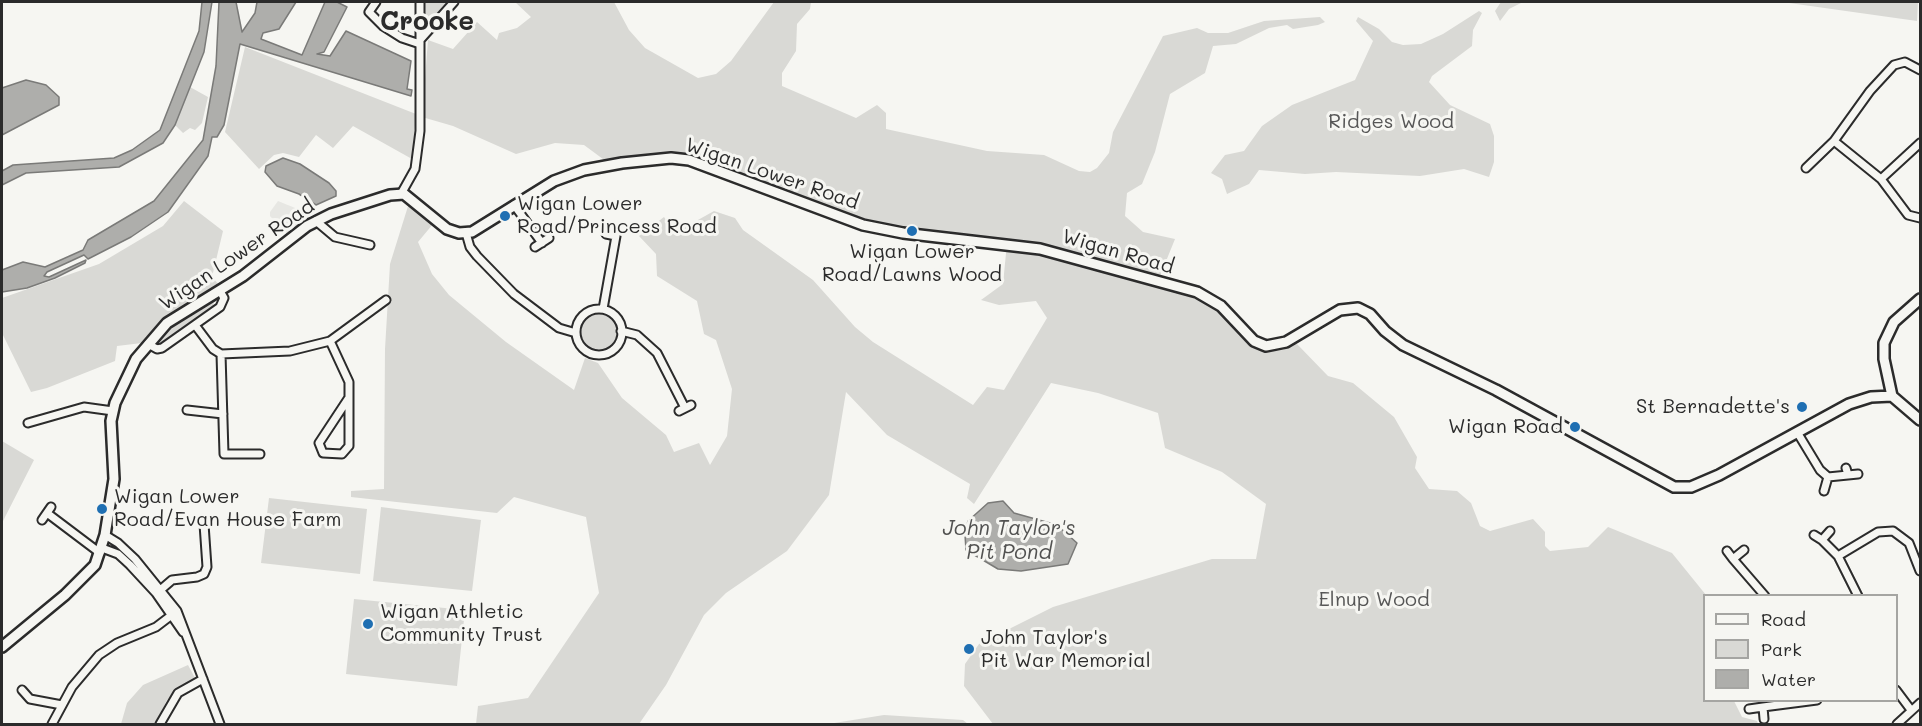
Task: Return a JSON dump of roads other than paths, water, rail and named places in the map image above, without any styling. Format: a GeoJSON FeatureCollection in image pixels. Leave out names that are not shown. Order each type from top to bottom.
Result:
{"type":"FeatureCollection","features":[{"type":"Feature","properties":{"kind":"main road","name":"Wigan Lower Road"},"geometry":{"type":"LineString","coordinates":[[466,233],[484,227],[541,187],[573,173],[622,163],[671,158],[689,160],[863,225],[903,233],[1025,246]]}},
{"type":"Feature","properties":{"kind":"main road","name":"Wigan Lower Road"},"geometry":{"type":"LineString","coordinates":[[2,647],[82,580],[95,565],[105,535],[115,470],[112,411],[121,385],[148,344],[167,323],[220,291],[316,221],[400,194]]}},
{"type":"Feature","properties":{"kind":"main road"},"geometry":{"type":"LineString","coordinates":[[400,194],[412,199],[442,226],[453,232],[466,233]]}},
{"type":"Feature","properties":{"kind":"main road","name":"Wigan Road"},"geometry":{"type":"LineString","coordinates":[[1025,246],[1197,292],[1215,302],[1254,341],[1266,346],[1281,345],[1340,310],[1352,307],[1364,310],[1403,345],[1496,390],[1674,487],[1686,488],[1704,482],[1849,404],[1871,398],[1892,396]]}},
{"type":"Feature","properties":{"kind":"main road"},"geometry":{"type":"LineString","coordinates":[[1920,299],[1894,322],[1884,343],[1884,358],[1892,396],[1920,420]]}},
{"type":"Feature","properties":{"kind":"street"},"geometry":{"type":"LineString","coordinates":[[376,2],[369,12],[383,26],[402,38],[420,42]]}},
{"type":"Feature","properties":{"kind":"street"},"geometry":{"type":"LineString","coordinates":[[400,194],[415,169],[420,131],[420,2]]}},
{"type":"Feature","properties":{"kind":"street"},"geometry":{"type":"LineString","coordinates":[[420,42],[454,2]]}},
{"type":"Feature","properties":{"kind":"street"},"geometry":{"type":"LineString","coordinates":[[1806,168],[1834,141],[1864,99],[1894,65],[1905,62],[1920,70]]}},
{"type":"Feature","properties":{"kind":"street"},"geometry":{"type":"LineString","coordinates":[[1834,141],[1881,178],[1908,215],[1920,218]]}},
{"type":"Feature","properties":{"kind":"street"},"geometry":{"type":"LineString","coordinates":[[1881,178],[1920,143]]}},
{"type":"Feature","properties":{"kind":"street"},"geometry":{"type":"LineString","coordinates":[[514,206],[542,243]]}},
{"type":"Feature","properties":{"kind":"street"},"geometry":{"type":"LineString","coordinates":[[316,221],[335,237],[370,245]]}},
{"type":"Feature","properties":{"kind":"street"},"geometry":{"type":"LineString","coordinates":[[466,233],[470,247],[477,256],[514,294],[559,328],[576,333]]}},
{"type":"Feature","properties":{"kind":"street"},"geometry":{"type":"LineString","coordinates":[[603,309],[616,236],[606,234]]}},
{"type":"Feature","properties":{"kind":"street"},"geometry":{"type":"LineString","coordinates":[[148,344],[160,349],[223,305],[224,298],[220,291]]}},
{"type":"Feature","properties":{"kind":"street"},"geometry":{"type":"LineString","coordinates":[[195,325],[213,349],[221,354],[272,353],[330,341],[387,300]]}},
{"type":"Feature","properties":{"kind":"street"},"geometry":{"type":"LineString","coordinates":[[603,309],[614,315],[621,331],[613,349],[600,354],[586,351],[581,346],[576,333],[584,315],[590,311],[603,309]]}},
{"type":"Feature","properties":{"kind":"street"},"geometry":{"type":"LineString","coordinates":[[621,331],[637,335],[657,353],[685,408]]}},
{"type":"Feature","properties":{"kind":"street"},"geometry":{"type":"LineString","coordinates":[[330,341],[346,374],[348,399],[348,449],[342,454],[323,453],[319,443],[348,399]]}},
{"type":"Feature","properties":{"kind":"street"},"geometry":{"type":"LineString","coordinates":[[221,354],[224,454],[260,454]]}},
{"type":"Feature","properties":{"kind":"street"},"geometry":{"type":"LineString","coordinates":[[33,424],[84,407],[112,411]]}},
{"type":"Feature","properties":{"kind":"street"},"geometry":{"type":"LineString","coordinates":[[187,410],[223,414]]}},
{"type":"Feature","properties":{"kind":"street"},"geometry":{"type":"LineString","coordinates":[[1797,432],[1820,470],[1828,477]]}},
{"type":"Feature","properties":{"kind":"street"},"geometry":{"type":"LineString","coordinates":[[1828,477],[1847,472],[1858,474]]}},
{"type":"Feature","properties":{"kind":"street"},"geometry":{"type":"LineString","coordinates":[[1824,491],[1828,477]]}},
{"type":"Feature","properties":{"kind":"street"},"geometry":{"type":"LineString","coordinates":[[46,513],[101,550],[118,554],[158,591]]}},
{"type":"Feature","properties":{"kind":"street"},"geometry":{"type":"LineString","coordinates":[[158,591],[179,577],[197,577],[204,574],[207,567],[207,533],[204,524]]}},
{"type":"Feature","properties":{"kind":"street"},"geometry":{"type":"LineString","coordinates":[[1822,540],[1830,531]]}},
{"type":"Feature","properties":{"kind":"street"},"geometry":{"type":"LineString","coordinates":[[1838,556],[1878,532],[1893,531],[1909,543],[1920,571]]}},
{"type":"Feature","properties":{"kind":"street"},"geometry":{"type":"LineString","coordinates":[[105,535],[135,559],[174,613],[220,724]]}},
{"type":"Feature","properties":{"kind":"street"},"geometry":{"type":"LineString","coordinates":[[1814,535],[1838,556],[1857,594]]}},
{"type":"Feature","properties":{"kind":"street"},"geometry":{"type":"LineString","coordinates":[[1733,559],[1744,550]]}},
{"type":"Feature","properties":{"kind":"street"},"geometry":{"type":"LineString","coordinates":[[1727,551],[1763,594]]}},
{"type":"Feature","properties":{"kind":"street"},"geometry":{"type":"LineString","coordinates":[[52,724],[62,705],[99,655],[117,643],[156,627],[174,613]]}},
{"type":"Feature","properties":{"kind":"street"},"geometry":{"type":"LineString","coordinates":[[160,724],[178,693],[203,679]]}},
{"type":"Feature","properties":{"kind":"street"},"geometry":{"type":"LineString","coordinates":[[22,690],[30,699],[62,705]]}},
{"type":"Feature","properties":{"kind":"street"},"geometry":{"type":"LineString","coordinates":[[1898,693],[1911,710]]}},
{"type":"Feature","properties":{"kind":"street"},"geometry":{"type":"LineString","coordinates":[[1749,709],[1801,702]]}},
{"type":"Feature","properties":{"kind":"street"},"geometry":{"type":"LineString","coordinates":[[1897,724],[1920,703]]}},
{"type":"Feature","properties":{"kind":"street"},"geometry":{"type":"LineString","coordinates":[[1763,707],[1764,719]]}},
{"type":"Feature","properties":{"kind":"water"},"geometry":{"type":"Polygon","coordinates":[[[202,2],[212,2],[204,52],[175,125],[163,143],[119,167],[26,173],[2,185],[2,171],[13,165],[114,158],[132,150],[160,130],[199,31],[202,2]]]}},
{"type":"Feature","properties":{"kind":"water"},"geometry":{"type":"Polygon","coordinates":[[[219,2],[236,2],[242,32],[255,13],[257,2],[296,2],[279,29],[263,33],[261,39],[302,55],[325,2],[337,2],[347,7],[324,52],[317,54],[330,56],[346,31],[411,61],[407,89],[412,90],[411,96],[240,44],[224,125],[217,137],[212,137],[208,156],[168,212],[131,237],[88,259],[84,255],[47,272],[44,276],[49,277],[86,260],[85,263],[55,278],[27,288],[2,292],[2,270],[23,262],[45,267],[83,250],[88,240],[154,201],[203,140],[216,66],[219,2]]]}},
{"type":"Feature","properties":{"kind":"water"},"geometry":{"type":"Polygon","coordinates":[[[26,80],[46,85],[59,97],[59,105],[2,135],[2,88],[26,80]]]}},
{"type":"Feature","properties":{"kind":"water"},"geometry":{"type":"Polygon","coordinates":[[[283,158],[300,164],[329,183],[336,191],[336,196],[316,205],[299,194],[277,186],[265,172],[266,166],[283,158]]]}},
{"type":"Feature","properties":{"kind":"water","name":"John Taylor's Pit Pond"},"geometry":{"type":"Polygon","coordinates":[[[1003,501],[1014,513],[1057,525],[1077,543],[1068,564],[1021,571],[998,569],[966,550],[965,535],[968,521],[988,503],[1003,501]]]}},
{"type":"Feature","properties":{"kind":"place","name":"Wigan Lower Road/Princess Road"},"geometry":{"type":"Point","coordinates":[505,216]}},
{"type":"Feature","properties":{"kind":"place","name":"Wigan Lower Road/Lawns Wood"},"geometry":{"type":"Point","coordinates":[912,231]}},
{"type":"Feature","properties":{"kind":"place","name":"St Bernadette's"},"geometry":{"type":"Point","coordinates":[1802,407]}},
{"type":"Feature","properties":{"kind":"place","name":"Wigan Road"},"geometry":{"type":"Point","coordinates":[1575,427]}},
{"type":"Feature","properties":{"kind":"place","name":"Wigan Lower Road/Evan House Farm"},"geometry":{"type":"Point","coordinates":[102,509]}},
{"type":"Feature","properties":{"kind":"place","name":"Wigan Athletic Community Trust"},"geometry":{"type":"Point","coordinates":[368,624]}},
{"type":"Feature","properties":{"kind":"place","name":"John Taylor's Pit War Memorial"},"geometry":{"type":"Point","coordinates":[969,649]}},
{"type":"Feature","properties":{"kind":"district","name":"Crooke"},"geometry":{"type":"Point","coordinates":[427,22]}},
{"type":"Feature","properties":{"kind":"park label","name":"Ridges Wood"},"geometry":{"type":"Point","coordinates":[1391,122]}},
{"type":"Feature","properties":{"kind":"park label","name":"Elnup Wood"},"geometry":{"type":"Point","coordinates":[1374,600]}}]}
